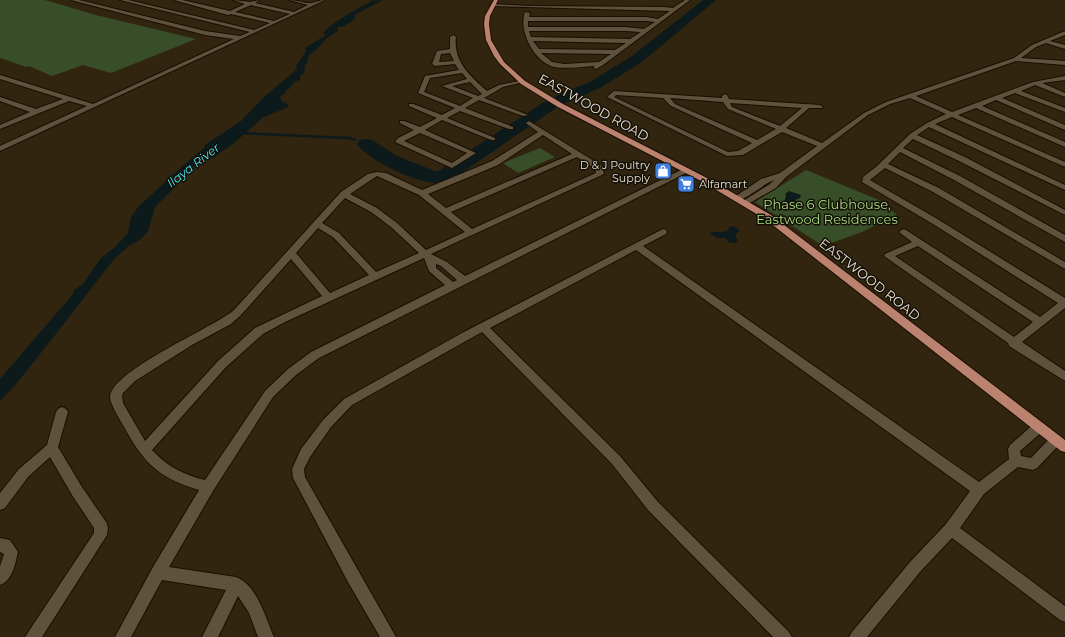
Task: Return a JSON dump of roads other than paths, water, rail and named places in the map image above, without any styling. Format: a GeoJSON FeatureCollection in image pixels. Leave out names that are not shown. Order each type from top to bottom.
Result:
{"type":"FeatureCollection","features":[{"type":"Feature","properties":{"kind":"main road","name":"EASTWOOD ROAD"},"geometry":{"type":"LineString","coordinates":[[494,3],[489,11],[485,25],[488,40],[502,63],[525,83],[563,107],[742,200],[783,228],[1060,443]]}},
{"type":"Feature","properties":{"kind":"street"},"geometry":{"type":"LineString","coordinates":[[73,0],[205,33],[240,38]]}},
{"type":"Feature","properties":{"kind":"street"},"geometry":{"type":"LineString","coordinates":[[122,0],[132,1],[253,32]]}},
{"type":"Feature","properties":{"kind":"street"},"geometry":{"type":"LineString","coordinates":[[235,0],[294,13]]}},
{"type":"Feature","properties":{"kind":"street"},"geometry":{"type":"LineString","coordinates":[[186,28],[258,0]]}},
{"type":"Feature","properties":{"kind":"street"},"geometry":{"type":"LineString","coordinates":[[291,0],[313,5]]}},
{"type":"Feature","properties":{"kind":"street"},"geometry":{"type":"LineString","coordinates":[[0,149],[323,0]]}},
{"type":"Feature","properties":{"kind":"street"},"geometry":{"type":"LineString","coordinates":[[534,0],[526,19],[526,29],[529,39],[538,51],[552,65],[601,64]]}},
{"type":"Feature","properties":{"kind":"street"},"geometry":{"type":"LineString","coordinates":[[591,69],[601,64],[688,0]]}},
{"type":"Feature","properties":{"kind":"street"},"geometry":{"type":"LineString","coordinates":[[177,2],[188,1],[274,22]]}},
{"type":"Feature","properties":{"kind":"street"},"geometry":{"type":"LineString","coordinates":[[494,3],[531,7],[664,8],[675,10]]}},
{"type":"Feature","properties":{"kind":"street"},"geometry":{"type":"LineString","coordinates":[[143,18],[171,7]]}},
{"type":"Feature","properties":{"kind":"street"},"geometry":{"type":"LineString","coordinates":[[526,19],[659,20]]}},
{"type":"Feature","properties":{"kind":"street"},"geometry":{"type":"LineString","coordinates":[[526,29],[626,29],[646,31]]}},
{"type":"Feature","properties":{"kind":"street"},"geometry":{"type":"LineString","coordinates":[[742,200],[773,186],[783,175],[866,114],[888,104],[1016,59],[1034,46],[1065,33]]}},
{"type":"Feature","properties":{"kind":"street"},"geometry":{"type":"LineString","coordinates":[[453,37],[451,45],[457,62],[463,71],[486,94]]}},
{"type":"Feature","properties":{"kind":"street"},"geometry":{"type":"LineString","coordinates":[[529,39],[631,41]]}},
{"type":"Feature","properties":{"kind":"street"},"geometry":{"type":"LineString","coordinates":[[1044,41],[1065,47]]}},
{"type":"Feature","properties":{"kind":"street"},"geometry":{"type":"LineString","coordinates":[[452,51],[439,52],[435,64],[457,62]]}},
{"type":"Feature","properties":{"kind":"street"},"geometry":{"type":"LineString","coordinates":[[538,51],[616,52]]}},
{"type":"Feature","properties":{"kind":"street"},"geometry":{"type":"LineString","coordinates":[[1016,59],[1065,62]]}},
{"type":"Feature","properties":{"kind":"street"},"geometry":{"type":"LineString","coordinates":[[463,71],[427,77],[421,91],[424,95],[511,128]]}},
{"type":"Feature","properties":{"kind":"street"},"geometry":{"type":"LineString","coordinates":[[0,77],[93,106]]}},
{"type":"Feature","properties":{"kind":"street"},"geometry":{"type":"LineString","coordinates":[[1013,343],[1065,303],[895,197],[866,182],[866,179],[913,136],[929,124],[1042,80],[1064,79]]}},
{"type":"Feature","properties":{"kind":"street"},"geometry":{"type":"LineString","coordinates":[[472,80],[445,86],[525,115]]}},
{"type":"Feature","properties":{"kind":"street"},"geometry":{"type":"LineString","coordinates":[[402,122],[420,130],[472,153],[452,166],[399,142],[420,130],[486,94],[507,90],[525,83]]}},
{"type":"Feature","properties":{"kind":"street"},"geometry":{"type":"LineString","coordinates":[[1035,83],[1065,95]]}},
{"type":"Feature","properties":{"kind":"street"},"geometry":{"type":"LineString","coordinates":[[1016,91],[1065,110]]}},
{"type":"Feature","properties":{"kind":"street"},"geometry":{"type":"LineString","coordinates":[[808,106],[781,129],[740,153],[727,154],[610,97],[619,93],[666,96],[725,97],[820,107]]}},
{"type":"Feature","properties":{"kind":"street"},"geometry":{"type":"LineString","coordinates":[[666,96],[667,100],[673,105],[756,143]]}},
{"type":"Feature","properties":{"kind":"street"},"geometry":{"type":"LineString","coordinates":[[911,96],[1065,165]]}},
{"type":"Feature","properties":{"kind":"street"},"geometry":{"type":"LineString","coordinates":[[725,97],[730,108],[823,146]]}},
{"type":"Feature","properties":{"kind":"street"},"geometry":{"type":"LineString","coordinates":[[996,98],[1065,128]]}},
{"type":"Feature","properties":{"kind":"street"},"geometry":{"type":"LineString","coordinates":[[0,99],[36,112]]}},
{"type":"Feature","properties":{"kind":"street"},"geometry":{"type":"LineString","coordinates":[[0,128],[67,99]]}},
{"type":"Feature","properties":{"kind":"street"},"geometry":{"type":"LineString","coordinates":[[411,105],[493,140]]}},
{"type":"Feature","properties":{"kind":"street"},"geometry":{"type":"LineString","coordinates":[[977,106],[1065,145]]}},
{"type":"Feature","properties":{"kind":"street"},"geometry":{"type":"LineString","coordinates":[[0,121],[8,124]]}},
{"type":"Feature","properties":{"kind":"street"},"geometry":{"type":"LineString","coordinates":[[145,450],[222,364],[259,331],[281,319],[375,276],[427,255],[471,232],[600,174],[599,168],[529,123]]}},
{"type":"Feature","properties":{"kind":"street"},"geometry":{"type":"LineString","coordinates":[[929,124],[1065,188]]}},
{"type":"Feature","properties":{"kind":"street"},"geometry":{"type":"LineString","coordinates":[[422,193],[495,163],[543,132]]}},
{"type":"Feature","properties":{"kind":"street"},"geometry":{"type":"LineString","coordinates":[[913,136],[962,159],[1065,213]]}},
{"type":"Feature","properties":{"kind":"street"},"geometry":{"type":"LineString","coordinates":[[899,149],[957,178],[1065,239]]}},
{"type":"Feature","properties":{"kind":"street"},"geometry":{"type":"LineString","coordinates":[[446,211],[578,154]]}},
{"type":"Feature","properties":{"kind":"street"},"geometry":{"type":"LineString","coordinates":[[883,164],[936,190],[1065,266]]}},
{"type":"Feature","properties":{"kind":"street"},"geometry":{"type":"LineString","coordinates":[[123,637],[158,572],[208,487],[269,394],[292,372],[315,355],[686,171]]}},
{"type":"Feature","properties":{"kind":"street"},"geometry":{"type":"LineString","coordinates":[[208,487],[175,476],[157,464],[145,450],[117,403],[116,396],[119,390],[131,378],[147,366],[232,317],[344,194],[371,176],[377,174],[383,175],[422,193],[471,232]]}},
{"type":"Feature","properties":{"kind":"street"},"geometry":{"type":"LineString","coordinates":[[344,194],[374,210],[427,255],[444,264],[464,280]]}},
{"type":"Feature","properties":{"kind":"street"},"geometry":{"type":"LineString","coordinates":[[317,224],[336,235],[375,276]]}},
{"type":"Feature","properties":{"kind":"street"},"geometry":{"type":"LineString","coordinates":[[388,637],[328,533],[299,478],[298,470],[301,462],[332,418],[348,402],[483,326],[663,232]]}},
{"type":"Feature","properties":{"kind":"street"},"geometry":{"type":"LineString","coordinates":[[903,232],[1041,322]]}},
{"type":"Feature","properties":{"kind":"street"},"geometry":{"type":"LineString","coordinates":[[920,242],[888,256],[1013,343],[1065,377]]}},
{"type":"Feature","properties":{"kind":"street"},"geometry":{"type":"LineString","coordinates":[[638,246],[749,327],[826,380],[979,490]]}},
{"type":"Feature","properties":{"kind":"street"},"geometry":{"type":"LineString","coordinates":[[291,253],[329,298]]}},
{"type":"Feature","properties":{"kind":"street"},"geometry":{"type":"LineString","coordinates":[[427,255],[432,269],[452,286]]}},
{"type":"Feature","properties":{"kind":"street"},"geometry":{"type":"LineString","coordinates":[[483,326],[616,460],[653,506],[784,637]]}},
{"type":"Feature","properties":{"kind":"street"},"geometry":{"type":"LineString","coordinates":[[0,504],[18,478],[32,464],[52,448],[62,412]]}},
{"type":"Feature","properties":{"kind":"street"},"geometry":{"type":"LineString","coordinates":[[1016,461],[1014,449],[1039,427]]}},
{"type":"Feature","properties":{"kind":"street"},"geometry":{"type":"LineString","coordinates":[[857,637],[915,567],[951,528],[979,490],[1016,461],[1033,464],[1060,443]]}},
{"type":"Feature","properties":{"kind":"street"},"geometry":{"type":"LineString","coordinates":[[33,637],[100,535],[101,527],[77,491],[52,448]]}},
{"type":"Feature","properties":{"kind":"street"},"geometry":{"type":"LineString","coordinates":[[951,528],[1065,615]]}},
{"type":"Feature","properties":{"kind":"street"},"geometry":{"type":"LineString","coordinates":[[0,545],[5,545],[11,552],[8,566],[0,578]]}},
{"type":"Feature","properties":{"kind":"street"},"geometry":{"type":"LineString","coordinates":[[158,572],[236,584],[242,588],[247,595],[266,637]]}},
{"type":"Feature","properties":{"kind":"street"},"geometry":{"type":"LineString","coordinates":[[210,637],[236,584]]}},
{"type":"Feature","properties":{"kind":"water","name":"Ilaya River"},"geometry":{"type":"Polygon","coordinates":[[[383,0],[356,14],[356,17],[350,23],[346,24],[346,26],[337,27],[338,31],[327,38],[309,55],[304,73],[300,76],[300,80],[294,82],[280,97],[281,101],[289,105],[288,107],[262,118],[233,144],[215,157],[200,162],[175,180],[177,185],[155,207],[148,231],[140,240],[129,246],[115,258],[17,383],[0,401],[0,379],[73,294],[74,290],[83,284],[100,259],[115,247],[128,233],[131,217],[138,207],[205,147],[205,145],[241,121],[265,96],[295,71],[297,69],[296,66],[306,51],[305,48],[326,35],[323,34],[330,26],[371,2],[369,1],[383,0]]]}},
{"type":"Feature","properties":{"kind":"water"},"geometry":{"type":"Polygon","coordinates":[[[789,191],[801,195],[800,198],[795,200],[799,203],[799,206],[790,207],[784,203],[786,196],[785,194],[789,191]]]}},
{"type":"Feature","properties":{"kind":"water"},"geometry":{"type":"Polygon","coordinates":[[[734,226],[740,231],[735,234],[738,242],[736,243],[730,243],[725,238],[717,238],[711,234],[711,232],[726,231],[729,227],[734,226]]]}},
{"type":"Feature","properties":{"kind":"waterway"},"geometry":{"type":"LineString","coordinates":[[562,99],[595,85],[637,59],[710,0]]}},
{"type":"Feature","properties":{"kind":"waterway"},"geometry":{"type":"LineString","coordinates":[[366,144],[380,155],[390,160],[422,174],[440,179],[550,105]]}},
{"type":"Feature","properties":{"kind":"waterway"},"geometry":{"type":"LineString","coordinates":[[240,133],[349,138],[355,140]]}},
{"type":"Feature","properties":{"kind":"place","name":"D & J Poultry Supply"},"geometry":{"type":"Point","coordinates":[663,171]}},
{"type":"Feature","properties":{"kind":"place","name":"Alfamart"},"geometry":{"type":"Point","coordinates":[686,184]}},
{"type":"Feature","properties":{"kind":"park label","name":"Phase 6 Clubhouse, Eastwood Residences"},"geometry":{"type":"Point","coordinates":[827,212]}}]}
